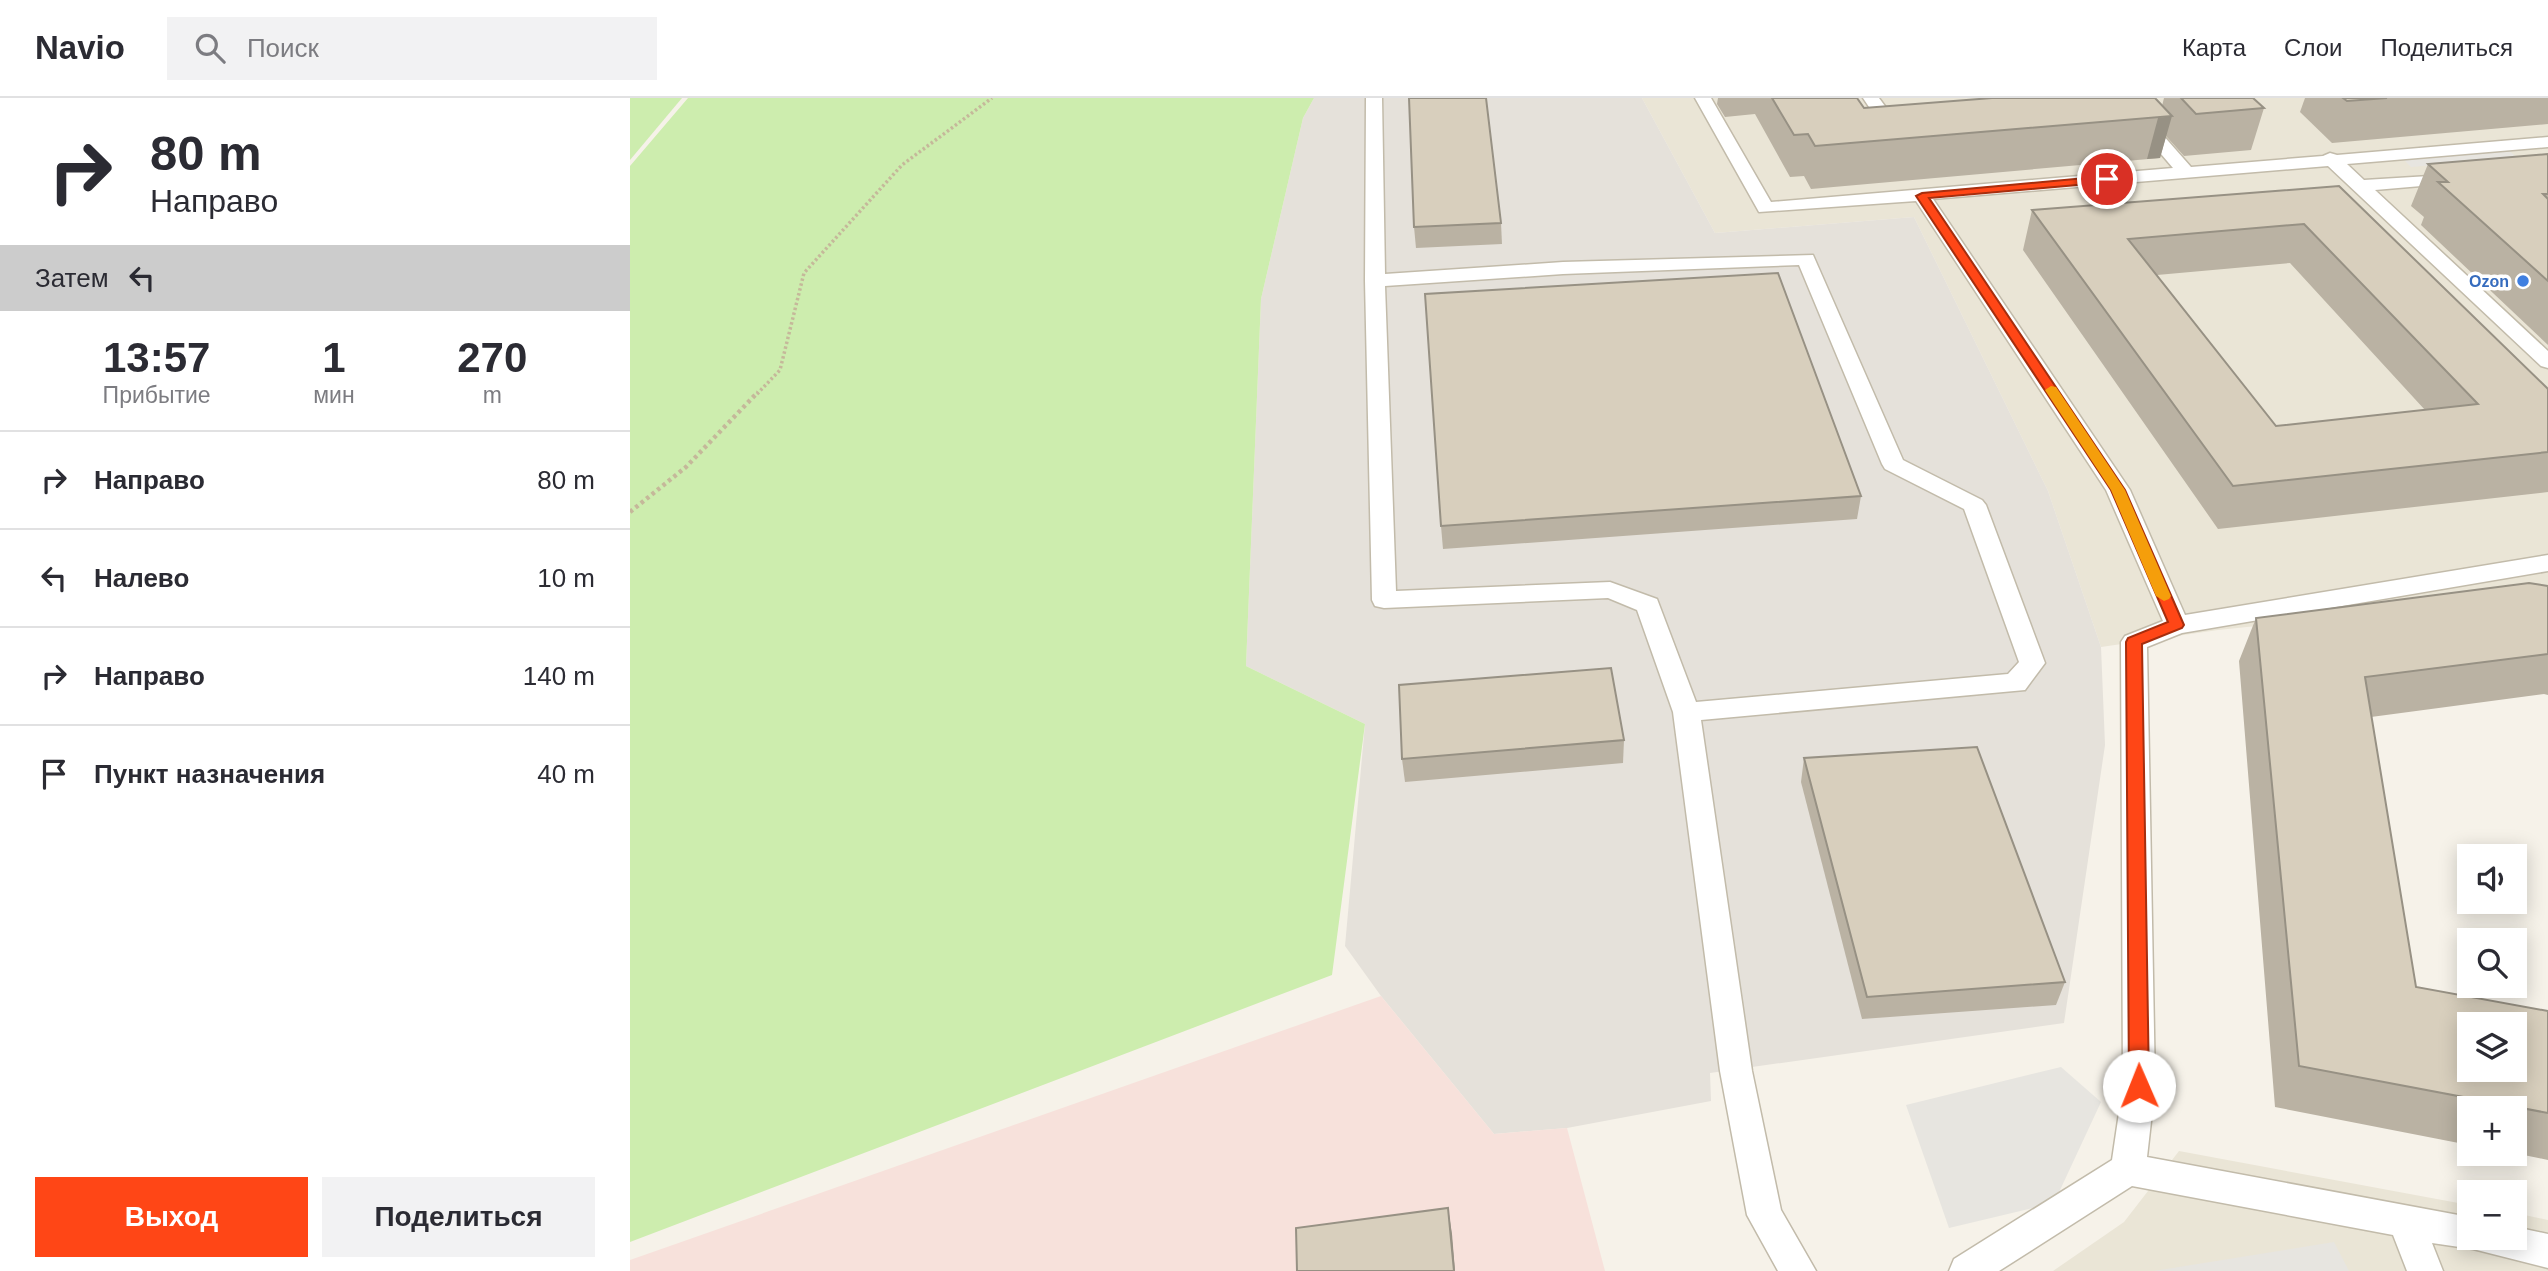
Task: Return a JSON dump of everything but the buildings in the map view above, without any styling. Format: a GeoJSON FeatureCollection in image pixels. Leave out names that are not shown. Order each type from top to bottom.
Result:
{"type":"FeatureCollection","features":[{"type":"Feature","properties":{"kind":"lane"},"geometry":{"type":"LineString","coordinates":[[1374,98],[1375,281],[1384,600],[1610,590],[1648,605],[1686,712],[1736,1071],[1765,1215],[1798,1271]]}},
{"type":"Feature","properties":{"kind":"lane"},"geometry":{"type":"LineString","coordinates":[[1703,98],[1765,208],[2330,158],[2548,142]]}},
{"type":"Feature","properties":{"kind":"lane"},"geometry":{"type":"LineString","coordinates":[[1871,98],[1891,127],[1917,125]]}},
{"type":"Feature","properties":{"kind":"lane"},"geometry":{"type":"LineString","coordinates":[[2154,105],[2129,107],[2186,172]]}},
{"type":"Feature","properties":{"kind":"lane"},"geometry":{"type":"LineString","coordinates":[[2330,158],[2548,362]]}},
{"type":"Feature","properties":{"kind":"lane"},"geometry":{"type":"LineString","coordinates":[[2360,186],[2469,177]]}},
{"type":"Feature","properties":{"kind":"lane"},"geometry":{"type":"LineString","coordinates":[[1922,196],[2118,490],[2176,625]]}},
{"type":"Feature","properties":{"kind":"lane"},"geometry":{"type":"LineString","coordinates":[[1375,281],[1563,268],[1805,259],[1893,464],[1975,505],[2032,663],[2016,683],[1686,712]]}},
{"type":"Feature","properties":{"kind":"lane"},"geometry":{"type":"LineString","coordinates":[[2128,1169],[2139,1086],[2134,642],[2176,625],[2548,563]]}},
{"type":"Feature","properties":{"kind":"lane"},"geometry":{"type":"LineString","coordinates":[[1967,1271],[2128,1169],[2457,1232]]}},
{"type":"Feature","properties":{"kind":"lane"},"geometry":{"type":"LineString","coordinates":[[2405,1221],[2425,1271]]}},
{"type":"Feature","properties":{"kind":"lane"},"geometry":{"type":"LineString","coordinates":[[2527,1246],[2548,1251]]}},
{"type":"Feature","properties":{"kind":"path"},"geometry":{"type":"LineString","coordinates":[[630,512],[686,467],[780,370],[804,273],[902,165],[992,98]]}},
{"type":"Feature","properties":{"kind":"shaded area"},"geometry":{"type":"Polygon","coordinates":[[[1314,98],[1642,98],[1715,233],[1914,217],[2048,491],[2101,647],[2105,745],[2064,1023],[1710,1073],[1711,1101],[1567,1128],[1494,1134],[1381,996],[1345,946],[1365,724],[1246,666],[1261,299],[1303,118],[1314,98]]]}},
{"type":"Feature","properties":{"kind":"shaded area"},"geometry":{"type":"Polygon","coordinates":[[[1642,98],[2548,98],[2548,596],[2218,630],[2101,647],[2048,491],[1914,217],[1715,233],[1642,98]]]}},
{"type":"Feature","properties":{"kind":"shaded area"},"geometry":{"type":"Polygon","coordinates":[[[2508,150],[2518,158],[2411,167],[2402,158],[2508,150]]]}},
{"type":"Feature","properties":{"kind":"shaded area"},"geometry":{"type":"Polygon","coordinates":[[[1381,996],[1494,1134],[1567,1128],[1605,1271],[630,1271],[630,1260],[1381,996]]]}},
{"type":"Feature","properties":{"kind":"shaded area"},"geometry":{"type":"Polygon","coordinates":[[[2061,1067],[2101,1102],[2054,1203],[1949,1228],[1906,1105],[2061,1067]]]}},
{"type":"Feature","properties":{"kind":"shaded area"},"geometry":{"type":"Polygon","coordinates":[[[2179,1151],[2457,1203],[2457,1250],[2527,1250],[2527,1216],[2548,1220],[2548,1271],[2053,1271],[2124,1222],[2179,1151]]]}},
{"type":"Feature","properties":{"kind":"shaded area"},"geometry":{"type":"Polygon","coordinates":[[[2334,1242],[2349,1271],[2154,1271],[2334,1242]]]}},
{"type":"Feature","properties":{"kind":"green space"},"geometry":{"type":"Polygon","coordinates":[[[630,98],[682,98],[630,160],[630,98]]]}},
{"type":"Feature","properties":{"kind":"green space"},"geometry":{"type":"Polygon","coordinates":[[[688,98],[1314,98],[1303,118],[1261,299],[1246,666],[1365,724],[1332,975],[630,1242],[630,166],[688,98]]]}},
{"type":"Feature","properties":{"kind":"slow traffic"},"geometry":{"type":"LineString","coordinates":[[2051,390],[2118,490],[2164,596]]}},
{"type":"Feature","properties":{"kind":"place","name":"Ozon"},"geometry":{"type":"Point","coordinates":[2523,281]}},
{"type":"Feature","properties":{"kind":"route"},"geometry":{"type":"LineString","coordinates":[[2107,179],[1922,196],[2118,490],[2176,625],[2134,642],[2139,1086]]}}]}
